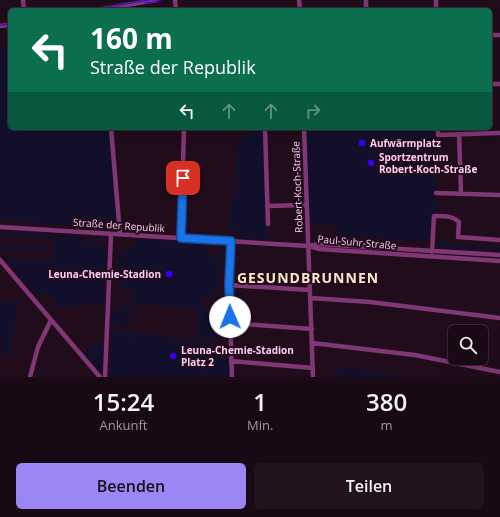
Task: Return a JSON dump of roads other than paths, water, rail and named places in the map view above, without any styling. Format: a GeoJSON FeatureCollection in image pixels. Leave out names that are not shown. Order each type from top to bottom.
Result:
{"type":"FeatureCollection","features":[{"type":"Feature","properties":{"kind":"street"},"geometry":{"type":"LineString","coordinates":[[112,8],[156,0]]}},
{"type":"Feature","properties":{"kind":"street"},"geometry":{"type":"LineString","coordinates":[[111,130],[120,234]]}},
{"type":"Feature","properties":{"kind":"street"},"geometry":{"type":"LineString","coordinates":[[181,238],[184,130]]}},
{"type":"Feature","properties":{"kind":"street"},"geometry":{"type":"LineString","coordinates":[[265,130],[268,224]]}},
{"type":"Feature","properties":{"kind":"street","name":"Robert-Koch-Straße"},"geometry":{"type":"LineString","coordinates":[[304,130],[313,377]]}},
{"type":"Feature","properties":{"kind":"street"},"geometry":{"type":"LineString","coordinates":[[438,130],[438,135],[500,133]]}},
{"type":"Feature","properties":{"kind":"street"},"geometry":{"type":"LineString","coordinates":[[459,134],[461,193]]}},
{"type":"Feature","properties":{"kind":"street"},"geometry":{"type":"LineString","coordinates":[[436,193],[500,195]]}},
{"type":"Feature","properties":{"kind":"street"},"geometry":{"type":"LineString","coordinates":[[267,206],[307,205]]}},
{"type":"Feature","properties":{"kind":"street"},"geometry":{"type":"LineString","coordinates":[[432,256],[434,216],[455,218],[458,222],[458,237],[500,240]]}},
{"type":"Feature","properties":{"kind":"street","name":"Straße der Republik"},"geometry":{"type":"LineString","coordinates":[[0,227],[308,246]]}},
{"type":"Feature","properties":{"kind":"street"},"geometry":{"type":"LineString","coordinates":[[105,377],[111,234]]}},
{"type":"Feature","properties":{"kind":"street"},"geometry":{"type":"LineString","coordinates":[[231,241],[229,285],[232,377]]}},
{"type":"Feature","properties":{"kind":"street","name":"Paul-Suhr-Straße"},"geometry":{"type":"LineString","coordinates":[[308,246],[319,244],[500,255]]}},
{"type":"Feature","properties":{"kind":"street","name":"Paul-Suhr-Straße"},"geometry":{"type":"LineString","coordinates":[[308,246],[318,249],[500,261]]}},
{"type":"Feature","properties":{"kind":"street"},"geometry":{"type":"LineString","coordinates":[[0,260],[100,377]]}},
{"type":"Feature","properties":{"kind":"street"},"geometry":{"type":"LineString","coordinates":[[229,285],[310,290]]}},
{"type":"Feature","properties":{"kind":"street"},"geometry":{"type":"LineString","coordinates":[[310,298],[370,302],[500,318]]}},
{"type":"Feature","properties":{"kind":"street"},"geometry":{"type":"LineString","coordinates":[[30,377],[38,347],[51,320]]}},
{"type":"Feature","properties":{"kind":"street"},"geometry":{"type":"LineString","coordinates":[[230,324],[312,329]]}},
{"type":"Feature","properties":{"kind":"street"},"geometry":{"type":"LineString","coordinates":[[312,343],[415,355],[500,372]]}},
{"type":"Feature","properties":{"kind":"street"},"geometry":{"type":"LineString","coordinates":[[231,361],[313,368]]}},
{"type":"Feature","properties":{"kind":"tram line"},"geometry":{"type":"LineString","coordinates":[[102,8],[149,0]]}},
{"type":"Feature","properties":{"kind":"tram line"},"geometry":{"type":"LineString","coordinates":[[145,3],[162,0]]}},
{"type":"Feature","properties":{"kind":"tram line"},"geometry":{"type":"LineString","coordinates":[[0,25],[8,24]]}},
{"type":"Feature","properties":{"kind":"place","name":"Aufwärmplatz"},"geometry":{"type":"Point","coordinates":[362,143]}},
{"type":"Feature","properties":{"kind":"place","name":"Sportzentrum Robert-Koch-Straße"},"geometry":{"type":"Point","coordinates":[371,163]}},
{"type":"Feature","properties":{"kind":"place","name":"Leuna-Chemie-Stadion"},"geometry":{"type":"Point","coordinates":[169,274]}},
{"type":"Feature","properties":{"kind":"place","name":"Leuna-Chemie-Stadion Platz 2"},"geometry":{"type":"Point","coordinates":[173,356]}},
{"type":"Feature","properties":{"kind":"district","name":"GESUNDBRUNNEN"},"geometry":{"type":"Point","coordinates":[308,278]}}]}
